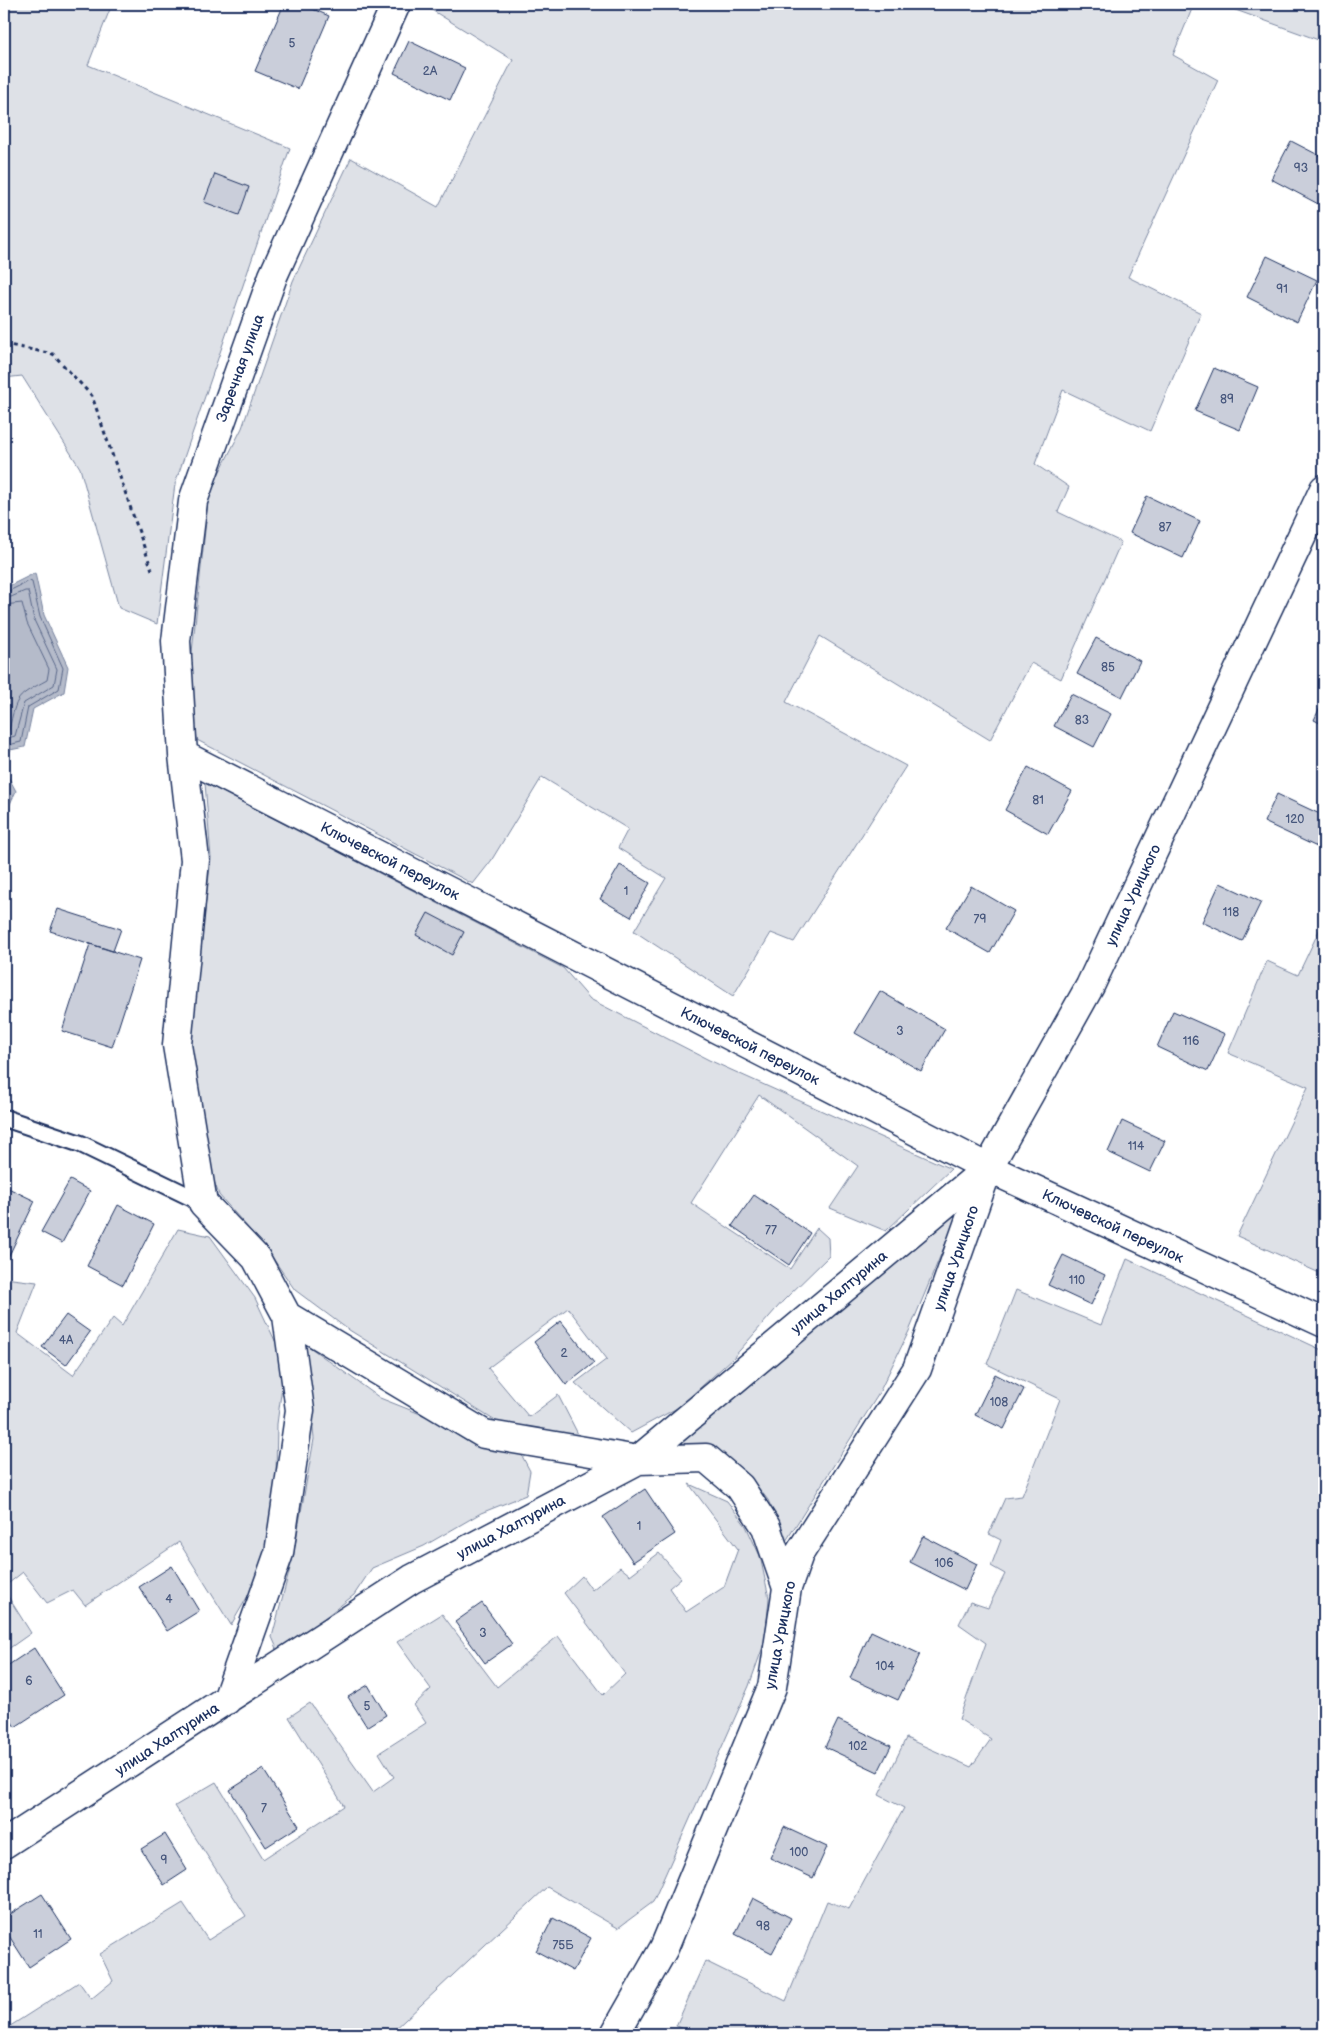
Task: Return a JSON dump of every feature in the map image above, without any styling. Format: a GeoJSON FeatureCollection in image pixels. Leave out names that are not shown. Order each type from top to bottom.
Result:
{"type":"FeatureCollection","features":[{"type":"Feature","properties":{"kind":"street","name":"Заречная улица"},"geometry":{"type":"LineString","coordinates":[[203,1203],[177,1045],[195,860],[183,755],[176,641],[193,501],[273,276],[396,4]]}},
{"type":"Feature","properties":{"kind":"street","name":"улица Урицкого"},"geometry":{"type":"LineString","coordinates":[[615,2034],[664,1948],[772,1687],[787,1588],[799,1554],[916,1369],[988,1168],[1090,986],[1324,489]]}},
{"type":"Feature","properties":{"kind":"street","name":"Ключевской переулок"},"geometry":{"type":"LineString","coordinates":[[183,755],[988,1168],[1324,1323]]}},
{"type":"Feature","properties":{"kind":"street","name":"улица Халтурина"},"geometry":{"type":"LineString","coordinates":[[4,1844],[412,1579],[638,1460],[988,1168]]}},
{"type":"Feature","properties":{"kind":"street"},"geometry":{"type":"LineString","coordinates":[[203,1203],[256,1258],[286,1316],[300,1410],[279,1553],[228,1700]]}},
{"type":"Feature","properties":{"kind":"street"},"geometry":{"type":"LineString","coordinates":[[286,1316],[484,1434],[638,1460],[706,1458],[740,1487],[766,1527],[787,1588]]}},
{"type":"Feature","properties":{"kind":"lane"},"geometry":{"type":"LineString","coordinates":[[4,1118],[81,1144],[203,1203]]}},
{"type":"Feature","properties":{"kind":"path"},"geometry":{"type":"LineString","coordinates":[[4,344],[53,354],[92,396],[154,575]]}},
{"type":"Feature","properties":{"kind":"shaded area"},"geometry":{"type":"Polygon","coordinates":[[[4,4],[112,4],[88,65],[290,148],[175,484],[157,624],[119,608],[80,468],[22,376],[4,378],[4,4]]]}},
{"type":"Feature","properties":{"kind":"shaded area"},"geometry":{"type":"Polygon","coordinates":[[[422,4],[1194,4],[1173,55],[1218,80],[1128,277],[1201,313],[1150,431],[1063,390],[1035,464],[1069,487],[1058,512],[1121,542],[1061,679],[1031,663],[990,740],[820,636],[786,702],[906,766],[794,942],[771,933],[733,996],[634,931],[666,878],[618,848],[628,829],[542,777],[491,861],[473,884],[197,740],[190,671],[209,493],[242,428],[293,281],[351,158],[438,207],[513,60],[422,4]]]}},
{"type":"Feature","properties":{"kind":"shaded area"},"geometry":{"type":"Polygon","coordinates":[[[1219,4],[1324,4],[1324,42],[1219,4]]]}},
{"type":"Feature","properties":{"kind":"shaded area"},"geometry":{"type":"Polygon","coordinates":[[[205,783],[563,968],[590,999],[709,1060],[951,1169],[886,1231],[830,1208],[858,1166],[759,1095],[691,1203],[790,1269],[817,1228],[828,1238],[829,1256],[783,1301],[733,1358],[679,1407],[631,1433],[575,1383],[607,1359],[568,1308],[488,1368],[529,1417],[558,1395],[580,1438],[505,1427],[346,1328],[295,1290],[265,1247],[219,1195],[205,1156],[190,1038],[211,858],[205,783]]]}},
{"type":"Feature","properties":{"kind":"shaded area"},"geometry":{"type":"Polygon","coordinates":[[[1324,920],[1324,1275],[1237,1236],[1308,1087],[1228,1053],[1267,961],[1298,975],[1324,920]]]}},
{"type":"Feature","properties":{"kind":"shaded area"},"geometry":{"type":"Polygon","coordinates":[[[959,1211],[910,1329],[878,1395],[786,1541],[768,1500],[745,1471],[708,1448],[675,1446],[746,1388],[886,1267],[959,1211]]]}},
{"type":"Feature","properties":{"kind":"shaded area"},"geometry":{"type":"Polygon","coordinates":[[[178,1229],[210,1236],[255,1298],[277,1345],[282,1386],[277,1424],[276,1475],[268,1544],[249,1594],[231,1625],[179,1542],[85,1605],[73,1590],[47,1603],[23,1572],[4,1587],[4,1278],[37,1282],[17,1333],[73,1375],[113,1318],[122,1326],[178,1229]]]}},
{"type":"Feature","properties":{"kind":"shaded area"},"geometry":{"type":"Polygon","coordinates":[[[1127,1259],[1324,1351],[1324,2034],[694,2034],[676,2026],[705,1961],[786,2001],[827,1901],[849,1909],[904,1808],[879,1795],[906,1738],[971,1767],[991,1739],[959,1719],[986,1643],[959,1624],[970,1602],[988,1608],[1005,1574],[991,1566],[1001,1540],[989,1534],[1005,1498],[1022,1496],[1060,1399],[987,1364],[1016,1290],[1101,1325],[1127,1259]]]}},
{"type":"Feature","properties":{"kind":"shaded area"},"geometry":{"type":"Polygon","coordinates":[[[304,1343],[380,1398],[428,1417],[470,1443],[521,1454],[530,1471],[526,1495],[481,1513],[424,1546],[372,1568],[354,1595],[279,1653],[272,1637],[293,1557],[314,1439],[304,1343]]]}},
{"type":"Feature","properties":{"kind":"shaded area"},"geometry":{"type":"Polygon","coordinates":[[[689,1484],[727,1501],[746,1526],[760,1556],[769,1598],[765,1641],[749,1686],[653,1902],[618,1928],[547,1887],[390,2034],[4,2034],[4,2030],[79,1982],[91,1999],[113,1981],[100,1954],[183,1903],[208,1940],[246,1916],[175,1806],[216,1782],[263,1859],[344,1806],[289,1717],[310,1703],[373,1792],[394,1777],[379,1753],[426,1723],[414,1705],[431,1689],[397,1642],[442,1614],[497,1687],[558,1636],[603,1695],[625,1674],[564,1593],[582,1576],[592,1590],[620,1567],[630,1575],[659,1553],[681,1578],[669,1588],[686,1612],[724,1587],[738,1549],[689,1484]]]}},
{"type":"Feature","properties":{"kind":"shaded area"},"geometry":{"type":"Polygon","coordinates":[[[4,1590],[31,1633],[4,1652],[4,1590]]]}},
{"type":"Feature","properties":{"kind":"water"},"geometry":{"type":"Polygon","coordinates":[[[35,573],[44,615],[68,667],[64,692],[33,709],[25,747],[5,751],[4,753],[4,583],[7,587],[35,573]]]}},
{"type":"Feature","properties":{"kind":"water"},"geometry":{"type":"Polygon","coordinates":[[[4,769],[16,791],[4,817],[4,769]]]}},
{"type":"Feature","properties":{"kind":"building"},"geometry":{"type":"Polygon","coordinates":[[[284,4],[301,4],[329,16],[298,89],[255,71],[284,4]]]}},
{"type":"Feature","properties":{"kind":"building"},"geometry":{"type":"Polygon","coordinates":[[[409,41],[465,68],[450,100],[394,73],[409,41]]]}},
{"type":"Feature","properties":{"kind":"building"},"geometry":{"type":"Polygon","coordinates":[[[1291,141],[1324,158],[1324,207],[1271,179],[1291,141]]]}},
{"type":"Feature","properties":{"kind":"building"},"geometry":{"type":"Polygon","coordinates":[[[215,174],[249,187],[239,215],[204,202],[215,174]]]}},
{"type":"Feature","properties":{"kind":"building"},"geometry":{"type":"Polygon","coordinates":[[[1267,256],[1317,280],[1297,322],[1247,297],[1267,256]]]}},
{"type":"Feature","properties":{"kind":"building"},"geometry":{"type":"Polygon","coordinates":[[[1214,368],[1258,387],[1240,430],[1195,411],[1214,368]]]}},
{"type":"Feature","properties":{"kind":"building"},"geometry":{"type":"Polygon","coordinates":[[[1147,496],[1200,521],[1183,558],[1130,533],[1147,496]]]}},
{"type":"Feature","properties":{"kind":"building"},"geometry":{"type":"Polygon","coordinates":[[[1096,638],[1140,661],[1122,697],[1077,674],[1096,638]]]}},
{"type":"Feature","properties":{"kind":"building"},"geometry":{"type":"Polygon","coordinates":[[[1071,694],[1111,714],[1094,747],[1054,726],[1071,694]]]}},
{"type":"Feature","properties":{"kind":"building"},"geometry":{"type":"Polygon","coordinates":[[[1324,699],[1324,725],[1314,720],[1324,699]]]}},
{"type":"Feature","properties":{"kind":"building"},"geometry":{"type":"Polygon","coordinates":[[[1028,767],[1072,791],[1048,834],[1005,810],[1028,767]]]}},
{"type":"Feature","properties":{"kind":"building"},"geometry":{"type":"Polygon","coordinates":[[[1277,794],[1324,816],[1324,832],[1317,847],[1264,822],[1277,794]]]}},
{"type":"Feature","properties":{"kind":"building"},"geometry":{"type":"Polygon","coordinates":[[[620,865],[650,883],[631,917],[600,899],[620,865]]]}},
{"type":"Feature","properties":{"kind":"building"},"geometry":{"type":"Polygon","coordinates":[[[1220,883],[1261,902],[1242,941],[1202,922],[1220,883]]]}},
{"type":"Feature","properties":{"kind":"building"},"geometry":{"type":"Polygon","coordinates":[[[971,886],[1014,911],[990,953],[946,928],[971,886]]]}},
{"type":"Feature","properties":{"kind":"building"},"geometry":{"type":"Polygon","coordinates":[[[58,909],[121,929],[113,951],[50,931],[58,909]]]}},
{"type":"Feature","properties":{"kind":"building"},"geometry":{"type":"Polygon","coordinates":[[[428,913],[464,932],[452,955],[416,935],[428,913]]]}},
{"type":"Feature","properties":{"kind":"building"},"geometry":{"type":"Polygon","coordinates":[[[90,944],[140,960],[112,1047],[62,1031],[90,944]]]}},
{"type":"Feature","properties":{"kind":"building"},"geometry":{"type":"Polygon","coordinates":[[[880,991],[945,1029],[921,1071],[855,1033],[880,991]]]}},
{"type":"Feature","properties":{"kind":"building"},"geometry":{"type":"Polygon","coordinates":[[[1173,1011],[1225,1034],[1208,1071],[1157,1047],[1173,1011]]]}},
{"type":"Feature","properties":{"kind":"building"},"geometry":{"type":"Polygon","coordinates":[[[1122,1121],[1165,1141],[1150,1172],[1108,1152],[1122,1121]]]}},
{"type":"Feature","properties":{"kind":"building"},"geometry":{"type":"Polygon","coordinates":[[[70,1180],[90,1191],[62,1243],[41,1232],[70,1180]]]}},
{"type":"Feature","properties":{"kind":"building"},"geometry":{"type":"Polygon","coordinates":[[[4,1186],[35,1201],[4,1266],[4,1186]]]}},
{"type":"Feature","properties":{"kind":"building"},"geometry":{"type":"Polygon","coordinates":[[[754,1195],[810,1233],[789,1265],[732,1226],[754,1195]]]}},
{"type":"Feature","properties":{"kind":"building"},"geometry":{"type":"Polygon","coordinates":[[[118,1205],[154,1224],[123,1285],[87,1266],[118,1205]]]}},
{"type":"Feature","properties":{"kind":"building"},"geometry":{"type":"Polygon","coordinates":[[[1063,1255],[1105,1275],[1091,1305],[1048,1285],[1063,1255]]]}},
{"type":"Feature","properties":{"kind":"building"},"geometry":{"type":"Polygon","coordinates":[[[66,1315],[90,1332],[66,1365],[42,1347],[66,1315]]]}},
{"type":"Feature","properties":{"kind":"building"},"geometry":{"type":"Polygon","coordinates":[[[561,1321],[594,1363],[566,1385],[534,1342],[561,1321]]]}},
{"type":"Feature","properties":{"kind":"building"},"geometry":{"type":"Polygon","coordinates":[[[995,1374],[1024,1389],[1004,1429],[975,1415],[995,1374]]]}},
{"type":"Feature","properties":{"kind":"building"},"geometry":{"type":"Polygon","coordinates":[[[645,1489],[675,1534],[633,1562],[603,1517],[645,1489]]]}},
{"type":"Feature","properties":{"kind":"building"},"geometry":{"type":"Polygon","coordinates":[[[923,1536],[977,1564],[965,1590],[910,1562],[923,1536]]]}},
{"type":"Feature","properties":{"kind":"building"},"geometry":{"type":"Polygon","coordinates":[[[172,1566],[199,1611],[167,1631],[139,1587],[172,1566]]]}},
{"type":"Feature","properties":{"kind":"building"},"geometry":{"type":"Polygon","coordinates":[[[482,1603],[512,1644],[485,1663],[455,1622],[482,1603]]]}},
{"type":"Feature","properties":{"kind":"building"},"geometry":{"type":"Polygon","coordinates":[[[871,1631],[920,1654],[898,1700],[850,1678],[871,1631]]]}},
{"type":"Feature","properties":{"kind":"building"},"geometry":{"type":"Polygon","coordinates":[[[34,1648],[64,1695],[15,1727],[4,1710],[4,1668],[34,1648]]]}},
{"type":"Feature","properties":{"kind":"building"},"geometry":{"type":"Polygon","coordinates":[[[368,1685],[386,1715],[367,1727],[348,1697],[368,1685]]]}},
{"type":"Feature","properties":{"kind":"building"},"geometry":{"type":"Polygon","coordinates":[[[838,1720],[891,1746],[878,1772],[825,1747],[838,1720]]]}},
{"type":"Feature","properties":{"kind":"building"},"geometry":{"type":"Polygon","coordinates":[[[263,1769],[299,1826],[266,1847],[230,1790],[263,1769]]]}},
{"type":"Feature","properties":{"kind":"building"},"geometry":{"type":"Polygon","coordinates":[[[784,1827],[827,1847],[813,1878],[770,1858],[784,1827]]]}},
{"type":"Feature","properties":{"kind":"building"},"geometry":{"type":"Polygon","coordinates":[[[165,1834],[187,1870],[164,1885],[141,1849],[165,1834]]]}},
{"type":"Feature","properties":{"kind":"building"},"geometry":{"type":"Polygon","coordinates":[[[42,1894],[71,1939],[29,1967],[4,1928],[4,1918],[42,1894]]]}},
{"type":"Feature","properties":{"kind":"building"},"geometry":{"type":"Polygon","coordinates":[[[753,1898],[791,1918],[772,1953],[735,1934],[753,1898]]]}},
{"type":"Feature","properties":{"kind":"building"},"geometry":{"type":"Polygon","coordinates":[[[553,1918],[591,1938],[573,1971],[536,1951],[553,1918]]]}}]}
